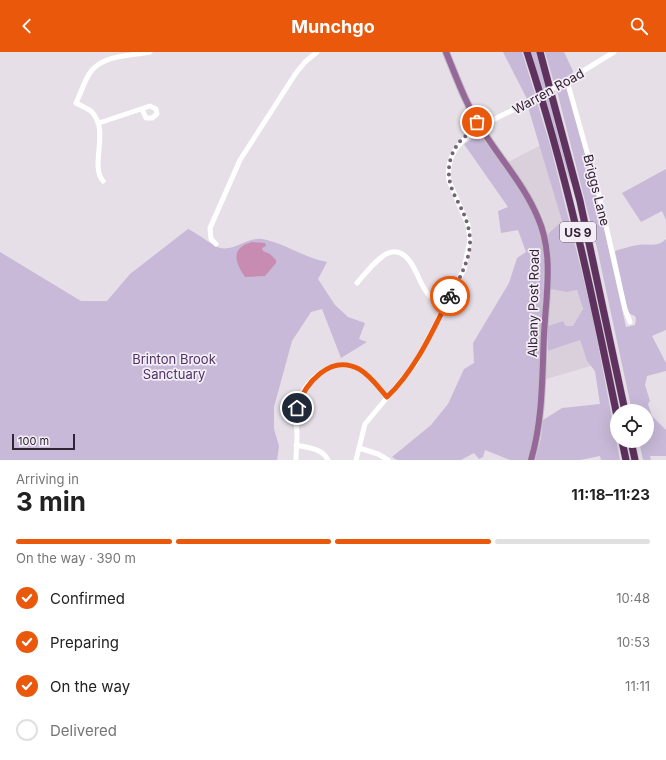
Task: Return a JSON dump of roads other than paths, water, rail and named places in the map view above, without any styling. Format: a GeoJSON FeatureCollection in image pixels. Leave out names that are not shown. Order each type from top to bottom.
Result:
{"type":"FeatureCollection","features":[{"type":"Feature","properties":{"kind":"highway","name":"US 9"},"geometry":{"type":"LineString","coordinates":[[527,52],[571,201],[594,302],[615,404]]}},
{"type":"Feature","properties":{"kind":"highway","name":"US 9"},"geometry":{"type":"LineString","coordinates":[[540,52],[580,201],[624,404]]}},
{"type":"Feature","properties":{"kind":"highway"},"geometry":{"type":"LineString","coordinates":[[623,448],[626,460]]}},
{"type":"Feature","properties":{"kind":"highway"},"geometry":{"type":"LineString","coordinates":[[632,448],[635,460]]}},
{"type":"Feature","properties":{"kind":"main road","name":"Albany Post Road"},"geometry":{"type":"LineString","coordinates":[[446,52],[480,127],[531,202],[541,225],[546,244],[547,273],[540,412],[537,435],[531,460]]}},
{"type":"Feature","properties":{"kind":"street"},"geometry":{"type":"LineString","coordinates":[[103,181],[98,172],[100,140],[99,123],[90,110],[76,103],[92,71],[100,64],[118,57],[150,52]]}},
{"type":"Feature","properties":{"kind":"street"},"geometry":{"type":"LineString","coordinates":[[216,244],[211,239],[210,228],[240,160],[296,73],[305,62],[317,52]]}},
{"type":"Feature","properties":{"kind":"street","name":"Warren Road"},"geometry":{"type":"LineString","coordinates":[[356,460],[365,424],[415,364],[464,269],[470,240],[466,219],[449,181],[448,174],[453,151],[463,139],[480,127],[565,82],[614,52]]}},
{"type":"Feature","properties":{"kind":"street","name":"Briggs Lane"},"geometry":{"type":"LineString","coordinates":[[565,82],[587,149],[625,309],[630,322]]}},
{"type":"Feature","properties":{"kind":"street"},"geometry":{"type":"LineString","coordinates":[[99,123],[142,109]]}},
{"type":"Feature","properties":{"kind":"street"},"geometry":{"type":"LineString","coordinates":[[357,283],[378,260],[387,253],[397,251],[407,256],[423,287],[430,296],[445,306]]}},
{"type":"Feature","properties":{"kind":"street"},"geometry":{"type":"LineString","coordinates":[[296,460],[297,408],[301,396],[312,380],[327,368],[344,366],[359,369],[368,376],[387,397]]}},
{"type":"Feature","properties":{"kind":"street"},"geometry":{"type":"LineString","coordinates":[[296,445],[319,450],[324,453],[328,460]]}},
{"type":"Feature","properties":{"kind":"street"},"geometry":{"type":"LineString","coordinates":[[359,448],[378,454],[388,460]]}},
{"type":"Feature","properties":{"kind":"park label","name":"Brinton Brook Sanctuary"},"geometry":{"type":"Point","coordinates":[174,366]}}]}
